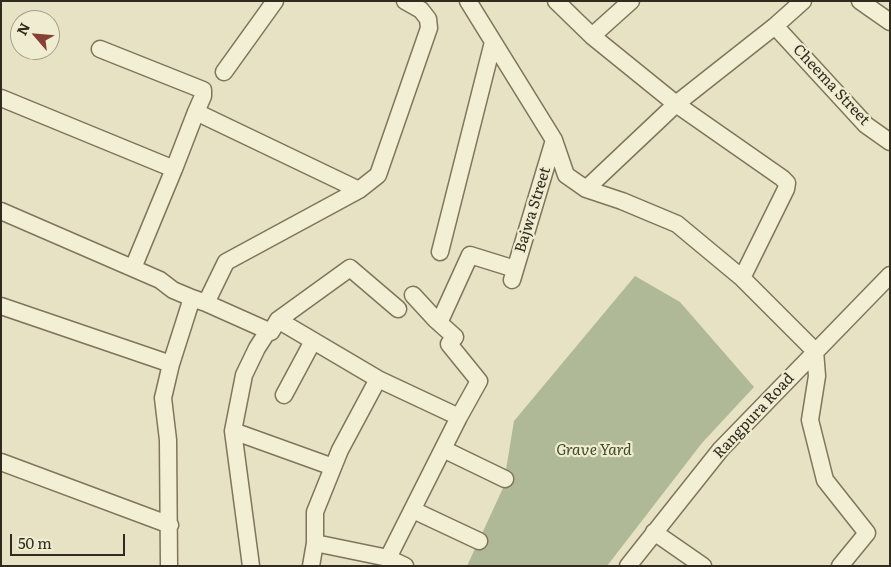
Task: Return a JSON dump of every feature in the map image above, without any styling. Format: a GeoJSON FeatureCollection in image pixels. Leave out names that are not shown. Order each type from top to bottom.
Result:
{"type":"FeatureCollection","features":[{"type":"Feature","properties":{"kind":"street"},"geometry":{"type":"LineString","coordinates":[[224,72],[275,1]]}},
{"type":"Feature","properties":{"kind":"street"},"geometry":{"type":"LineString","coordinates":[[169,566],[168,440],[163,398],[171,364],[199,301],[226,262],[359,190],[378,175],[429,28],[428,19],[421,10],[405,1]]}},
{"type":"Feature","properties":{"kind":"street"},"geometry":{"type":"LineString","coordinates":[[468,1],[554,140],[566,175],[586,189],[677,224],[742,278],[815,351],[817,376],[810,420],[825,480],[867,533],[841,566]]}},
{"type":"Feature","properties":{"kind":"street"},"geometry":{"type":"LineString","coordinates":[[556,1],[592,36],[676,104],[787,183],[786,189],[742,278]]}},
{"type":"Feature","properties":{"kind":"street"},"geometry":{"type":"LineString","coordinates":[[592,36],[631,1]]}},
{"type":"Feature","properties":{"kind":"street"},"geometry":{"type":"LineString","coordinates":[[586,189],[676,104],[775,26],[803,1]]}},
{"type":"Feature","properties":{"kind":"street"},"geometry":{"type":"LineString","coordinates":[[860,1],[890,22]]}},
{"type":"Feature","properties":{"kind":"street","name":"Cheema Street"},"geometry":{"type":"LineString","coordinates":[[775,26],[866,125],[890,142]]}},
{"type":"Feature","properties":{"kind":"street"},"geometry":{"type":"LineString","coordinates":[[440,252],[493,42]]}},
{"type":"Feature","properties":{"kind":"street"},"geometry":{"type":"LineString","coordinates":[[100,49],[203,90],[203,96],[133,268]]}},
{"type":"Feature","properties":{"kind":"street"},"geometry":{"type":"LineString","coordinates":[[1,98],[174,169]]}},
{"type":"Feature","properties":{"kind":"street"},"geometry":{"type":"LineString","coordinates":[[196,112],[359,190]]}},
{"type":"Feature","properties":{"kind":"street","name":"Bajwa Street"},"geometry":{"type":"LineString","coordinates":[[439,323],[470,255],[514,275],[554,140]]}},
{"type":"Feature","properties":{"kind":"street"},"geometry":{"type":"LineString","coordinates":[[1,211],[160,280],[173,290],[199,301],[273,325],[313,341],[378,379],[459,417]]}},
{"type":"Feature","properties":{"kind":"street"},"geometry":{"type":"LineString","coordinates":[[250,566],[233,431],[244,375],[257,348],[273,325],[350,268],[398,309]]}},
{"type":"Feature","properties":{"kind":"street","name":"Rangpura Road"},"geometry":{"type":"LineString","coordinates":[[628,566],[721,449],[890,275]]}},
{"type":"Feature","properties":{"kind":"street"},"geometry":{"type":"LineString","coordinates":[[388,558],[479,381],[449,344],[455,337],[413,295]]}},
{"type":"Feature","properties":{"kind":"street"},"geometry":{"type":"LineString","coordinates":[[1,306],[171,364]]}},
{"type":"Feature","properties":{"kind":"street"},"geometry":{"type":"LineString","coordinates":[[284,395],[313,341]]}},
{"type":"Feature","properties":{"kind":"street"},"geometry":{"type":"LineString","coordinates":[[310,566],[315,543],[315,512],[340,450],[378,379]]}},
{"type":"Feature","properties":{"kind":"street"},"geometry":{"type":"LineString","coordinates":[[233,431],[334,467]]}},
{"type":"Feature","properties":{"kind":"street"},"geometry":{"type":"LineString","coordinates":[[443,449],[505,479]]}},
{"type":"Feature","properties":{"kind":"street"},"geometry":{"type":"LineString","coordinates":[[1,462],[170,525]]}},
{"type":"Feature","properties":{"kind":"street"},"geometry":{"type":"LineString","coordinates":[[412,510],[479,541]]}},
{"type":"Feature","properties":{"kind":"street"},"geometry":{"type":"LineString","coordinates":[[654,532],[703,566]]}},
{"type":"Feature","properties":{"kind":"street"},"geometry":{"type":"LineString","coordinates":[[315,543],[388,558],[404,566]]}},
{"type":"Feature","properties":{"kind":"green space","name":"Grave Yard"},"geometry":{"type":"Polygon","coordinates":[[[635,276],[680,302],[754,387],[702,443],[607,566],[467,566],[503,488],[514,421],[635,276]]]}}]}
